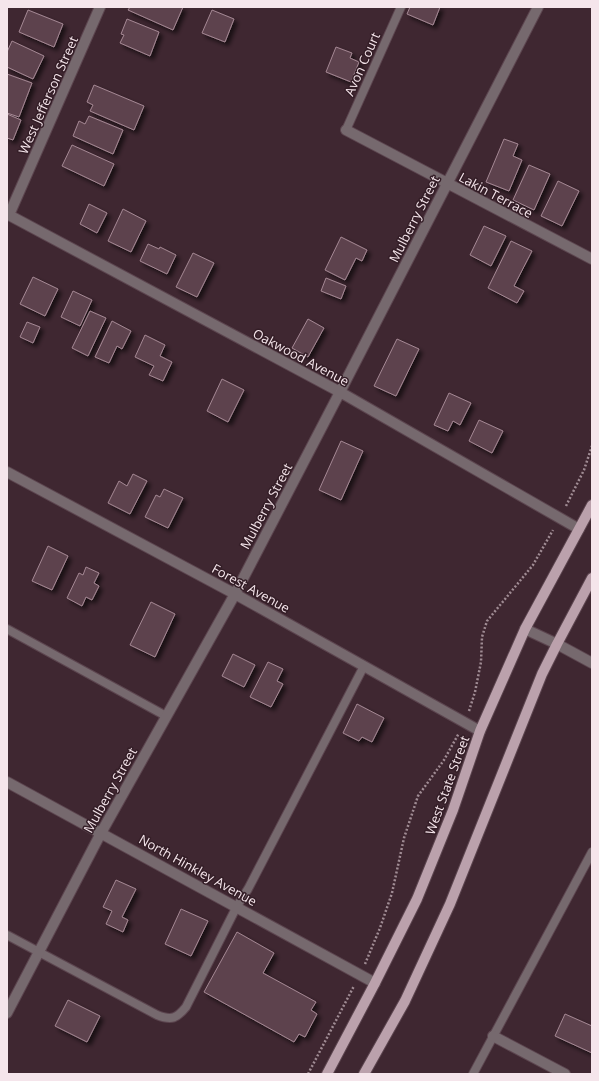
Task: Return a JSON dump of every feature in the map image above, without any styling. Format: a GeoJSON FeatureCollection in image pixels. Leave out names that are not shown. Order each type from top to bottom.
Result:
{"type":"FeatureCollection","features":[{"type":"Feature","properties":{"kind":"main road","name":"West State Street"},"geometry":{"type":"LineString","coordinates":[[327,1074],[376,983],[417,899],[453,810],[480,731],[525,629],[592,505]]}},
{"type":"Feature","properties":{"kind":"main road"},"geometry":{"type":"LineString","coordinates":[[364,1074],[405,1001],[450,904],[537,688],[557,644],[592,578]]}},
{"type":"Feature","properties":{"kind":"street","name":"West Jefferson Street"},"geometry":{"type":"LineString","coordinates":[[8,215],[100,7]]}},
{"type":"Feature","properties":{"kind":"street","name":"Mulberry Street"},"geometry":{"type":"LineString","coordinates":[[7,1013],[101,833],[235,594],[538,7]]}},
{"type":"Feature","properties":{"kind":"street","name":"Lakin Terrace"},"geometry":{"type":"LineString","coordinates":[[346,130],[592,259]]}},
{"type":"Feature","properties":{"kind":"street","name":"Oakwood Avenue"},"geometry":{"type":"LineString","coordinates":[[8,215],[340,392],[579,529]]}},
{"type":"Feature","properties":{"kind":"street","name":"Forest Avenue"},"geometry":{"type":"LineString","coordinates":[[7,472],[235,594],[480,731]]}},
{"type":"Feature","properties":{"kind":"street"},"geometry":{"type":"LineString","coordinates":[[525,629],[592,663]]}},
{"type":"Feature","properties":{"kind":"street","name":"North Hinkley Avenue"},"geometry":{"type":"LineString","coordinates":[[7,782],[376,983]]}},
{"type":"Feature","properties":{"kind":"street"},"geometry":{"type":"LineString","coordinates":[[493,1036],[566,1074]]}},
{"type":"Feature","properties":{"kind":"lane","name":"Avon Court"},"geometry":{"type":"LineString","coordinates":[[346,130],[400,7]]}},
{"type":"Feature","properties":{"kind":"lane"},"geometry":{"type":"LineString","coordinates":[[7,629],[166,716]]}},
{"type":"Feature","properties":{"kind":"lane"},"geometry":{"type":"LineString","coordinates":[[7,935],[38,953],[157,1015],[166,1018],[173,1018],[180,1014],[186,1006],[237,906],[248,889],[364,666]]}},
{"type":"Feature","properties":{"kind":"lane"},"geometry":{"type":"LineString","coordinates":[[473,1074],[592,852]]}},
{"type":"Feature","properties":{"kind":"path"},"geometry":{"type":"LineString","coordinates":[[308,1074],[360,974],[380,928],[392,893],[404,838],[418,796],[444,760],[465,722],[475,692],[481,662],[482,637],[487,621],[533,565],[573,494],[592,446]]}},
{"type":"Feature","properties":{"kind":"building"},"geometry":{"type":"Polygon","coordinates":[[[130,7],[183,7],[173,30],[128,10],[130,7]]]}},
{"type":"Feature","properties":{"kind":"building"},"geometry":{"type":"Polygon","coordinates":[[[410,7],[440,7],[433,25],[407,14],[410,7]]]}},
{"type":"Feature","properties":{"kind":"building"},"geometry":{"type":"Polygon","coordinates":[[[28,10],[63,24],[54,47],[19,32],[28,10]]]}},
{"type":"Feature","properties":{"kind":"building"},"geometry":{"type":"Polygon","coordinates":[[[212,10],[234,19],[225,42],[202,33],[212,10]]]}},
{"type":"Feature","properties":{"kind":"building"},"geometry":{"type":"Polygon","coordinates":[[[127,19],[159,32],[150,56],[120,43],[124,35],[121,34],[127,19]]]}},
{"type":"Feature","properties":{"kind":"building"},"geometry":{"type":"Polygon","coordinates":[[[12,41],[44,56],[33,79],[7,67],[7,52],[12,41]]]}},
{"type":"Feature","properties":{"kind":"building"},"geometry":{"type":"Polygon","coordinates":[[[336,47],[352,53],[350,58],[359,62],[351,82],[326,72],[336,47]]]}},
{"type":"Feature","properties":{"kind":"building"},"geometry":{"type":"Polygon","coordinates":[[[7,74],[32,83],[19,117],[7,113],[7,74]]]}},
{"type":"Feature","properties":{"kind":"building"},"geometry":{"type":"Polygon","coordinates":[[[94,85],[144,106],[134,130],[90,111],[93,105],[87,102],[94,85]]]}},
{"type":"Feature","properties":{"kind":"building"},"geometry":{"type":"Polygon","coordinates":[[[7,114],[21,120],[13,140],[7,138],[7,114]]]}},
{"type":"Feature","properties":{"kind":"building"},"geometry":{"type":"Polygon","coordinates":[[[89,116],[123,130],[113,154],[73,136],[79,121],[85,124],[89,116]]]}},
{"type":"Feature","properties":{"kind":"building"},"geometry":{"type":"Polygon","coordinates":[[[504,139],[518,144],[513,156],[522,160],[509,191],[486,182],[504,139]]]}},
{"type":"Feature","properties":{"kind":"building"},"geometry":{"type":"Polygon","coordinates":[[[72,145],[114,164],[104,186],[62,166],[72,145]]]}},
{"type":"Feature","properties":{"kind":"building"},"geometry":{"type":"Polygon","coordinates":[[[529,165],[550,174],[534,210],[513,200],[529,165]]]}},
{"type":"Feature","properties":{"kind":"building"},"geometry":{"type":"Polygon","coordinates":[[[558,181],[579,191],[562,226],[541,216],[558,181]]]}},
{"type":"Feature","properties":{"kind":"building"},"geometry":{"type":"Polygon","coordinates":[[[89,204],[107,213],[97,233],[80,224],[89,204]]]}},
{"type":"Feature","properties":{"kind":"building"},"geometry":{"type":"Polygon","coordinates":[[[123,209],[146,221],[131,252],[108,241],[123,209]]]}},
{"type":"Feature","properties":{"kind":"building"},"geometry":{"type":"Polygon","coordinates":[[[484,226],[506,236],[491,266],[470,255],[484,226]]]}},
{"type":"Feature","properties":{"kind":"building"},"geometry":{"type":"Polygon","coordinates":[[[341,237],[367,250],[362,261],[356,258],[345,280],[325,270],[341,237]]]}},
{"type":"Feature","properties":{"kind":"building"},"geometry":{"type":"Polygon","coordinates":[[[511,241],[532,251],[514,286],[524,291],[517,303],[488,288],[511,241]]]}},
{"type":"Feature","properties":{"kind":"building"},"geometry":{"type":"Polygon","coordinates":[[[148,244],[159,249],[160,247],[176,255],[167,274],[140,261],[148,244]]]}},
{"type":"Feature","properties":{"kind":"building"},"geometry":{"type":"Polygon","coordinates":[[[193,253],[214,263],[197,297],[176,287],[193,253]]]}},
{"type":"Feature","properties":{"kind":"building"},"geometry":{"type":"Polygon","coordinates":[[[33,277],[58,289],[45,316],[20,304],[33,277]]]}},
{"type":"Feature","properties":{"kind":"building"},"geometry":{"type":"Polygon","coordinates":[[[326,278],[346,286],[341,299],[321,291],[326,278]]]}},
{"type":"Feature","properties":{"kind":"building"},"geometry":{"type":"Polygon","coordinates":[[[73,291],[92,300],[80,326],[61,317],[73,291]]]}},
{"type":"Feature","properties":{"kind":"building"},"geometry":{"type":"Polygon","coordinates":[[[90,311],[106,318],[88,356],[72,348],[90,311]]]}},
{"type":"Feature","properties":{"kind":"building"},"geometry":{"type":"Polygon","coordinates":[[[308,319],[324,328],[308,357],[292,348],[308,319]]]}},
{"type":"Feature","properties":{"kind":"building"},"geometry":{"type":"Polygon","coordinates":[[[112,321],[131,331],[122,349],[117,346],[109,363],[95,357],[112,321]]]}},
{"type":"Feature","properties":{"kind":"building"},"geometry":{"type":"Polygon","coordinates":[[[27,322],[40,327],[33,343],[20,337],[27,322]]]}},
{"type":"Feature","properties":{"kind":"building"},"geometry":{"type":"Polygon","coordinates":[[[145,335],[165,345],[160,356],[172,362],[163,381],[149,375],[154,366],[135,357],[145,335]]]}},
{"type":"Feature","properties":{"kind":"building"},"geometry":{"type":"Polygon","coordinates":[[[397,339],[419,349],[396,396],[374,386],[397,339]]]}},
{"type":"Feature","properties":{"kind":"building"},"geometry":{"type":"Polygon","coordinates":[[[222,379],[244,390],[228,422],[207,411],[222,379]]]}},
{"type":"Feature","properties":{"kind":"building"},"geometry":{"type":"Polygon","coordinates":[[[449,393],[471,403],[460,425],[453,421],[448,431],[434,425],[449,393]]]}},
{"type":"Feature","properties":{"kind":"building"},"geometry":{"type":"Polygon","coordinates":[[[479,420],[503,431],[492,453],[469,441],[479,420]]]}},
{"type":"Feature","properties":{"kind":"building"},"geometry":{"type":"Polygon","coordinates":[[[341,441],[363,451],[341,500],[319,490],[341,441]]]}},
{"type":"Feature","properties":{"kind":"building"},"geometry":{"type":"Polygon","coordinates":[[[133,474],[147,481],[130,514],[108,503],[119,481],[127,486],[133,474]]]}},
{"type":"Feature","properties":{"kind":"building"},"geometry":{"type":"Polygon","coordinates":[[[164,489],[183,498],[168,528],[145,517],[156,495],[160,497],[164,489]]]}},
{"type":"Feature","properties":{"kind":"building"},"geometry":{"type":"Polygon","coordinates":[[[48,546],[68,556],[52,590],[32,581],[48,546]]]}},
{"type":"Feature","properties":{"kind":"building"},"geometry":{"type":"Polygon","coordinates":[[[86,567],[99,573],[94,583],[99,586],[92,600],[86,597],[82,606],[67,598],[79,573],[83,575],[86,567]]]}},
{"type":"Feature","properties":{"kind":"building"},"geometry":{"type":"Polygon","coordinates":[[[151,602],[175,614],[155,657],[130,645],[151,602]]]}},
{"type":"Feature","properties":{"kind":"building"},"geometry":{"type":"Polygon","coordinates":[[[233,654],[255,665],[244,687],[222,676],[233,654]]]}},
{"type":"Feature","properties":{"kind":"building"},"geometry":{"type":"Polygon","coordinates":[[[268,662],[283,669],[277,681],[283,684],[271,707],[250,697],[268,662]]]}},
{"type":"Feature","properties":{"kind":"building"},"geometry":{"type":"Polygon","coordinates":[[[357,704],[384,718],[372,742],[362,737],[359,741],[343,733],[357,704]]]}},
{"type":"Feature","properties":{"kind":"building"},"geometry":{"type":"Polygon","coordinates":[[[116,880],[136,889],[122,917],[128,920],[123,932],[106,924],[112,911],[103,907],[116,880]]]}},
{"type":"Feature","properties":{"kind":"building"},"geometry":{"type":"Polygon","coordinates":[[[181,909],[208,921],[191,956],[165,944],[181,909]]]}},
{"type":"Feature","properties":{"kind":"building"},"geometry":{"type":"Polygon","coordinates":[[[237,932],[274,953],[263,973],[316,1002],[311,1010],[317,1014],[305,1037],[299,1034],[294,1042],[204,992],[237,932]]]}},
{"type":"Feature","properties":{"kind":"building"},"geometry":{"type":"Polygon","coordinates":[[[68,1000],[100,1016],[87,1042],[55,1026],[68,1000]]]}},
{"type":"Feature","properties":{"kind":"building"},"geometry":{"type":"Polygon","coordinates":[[[565,1014],[592,1026],[592,1053],[555,1036],[565,1014]]]}}]}
